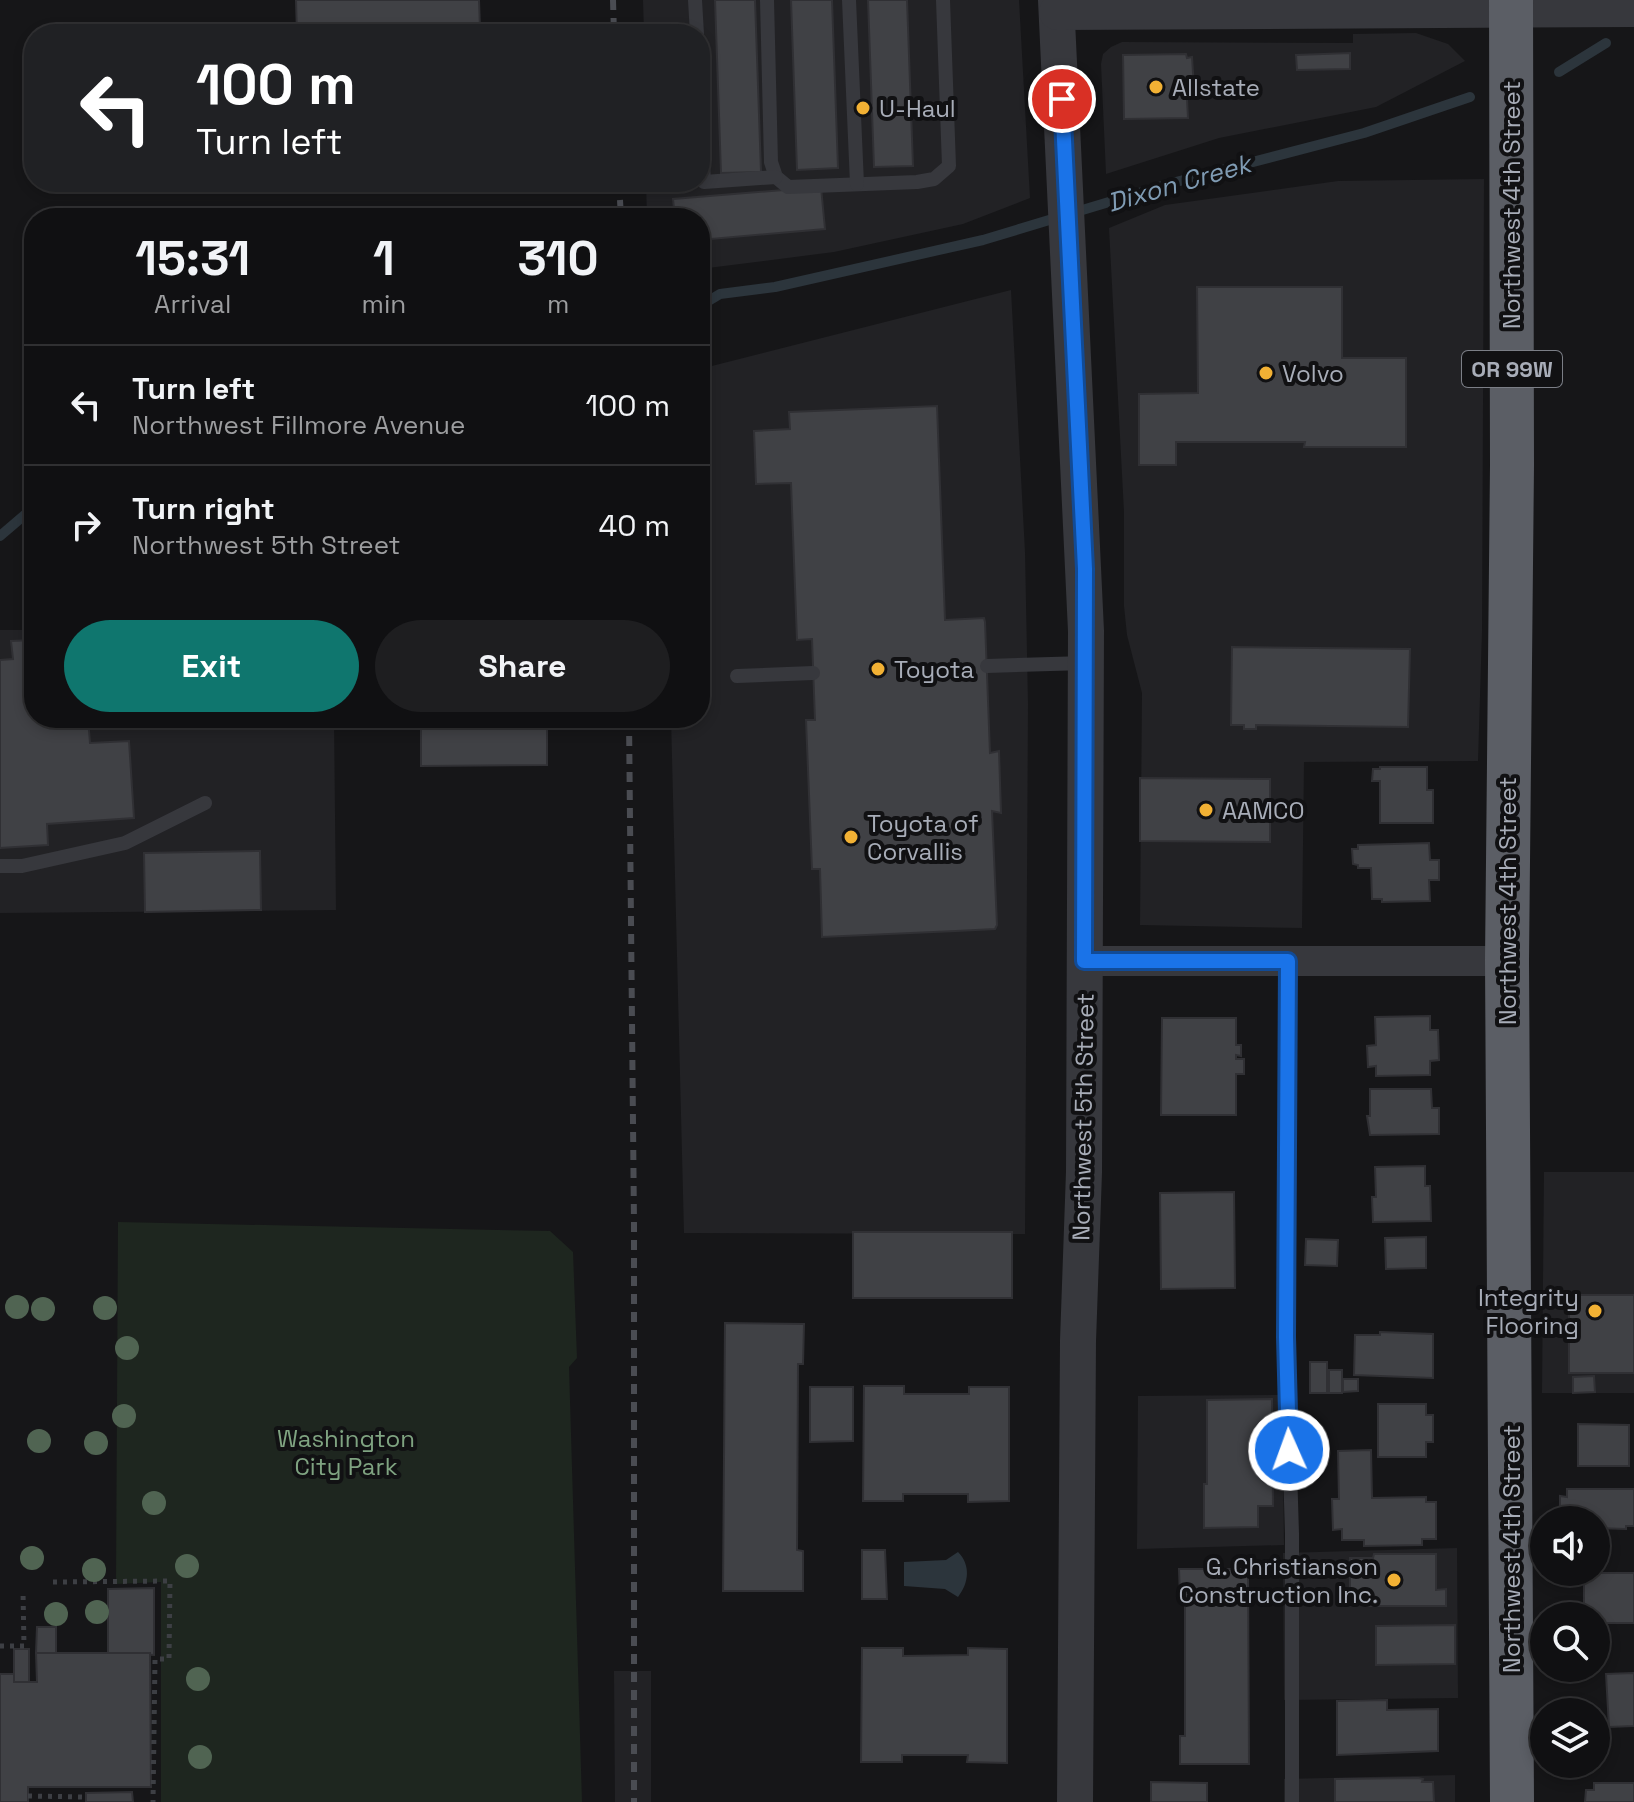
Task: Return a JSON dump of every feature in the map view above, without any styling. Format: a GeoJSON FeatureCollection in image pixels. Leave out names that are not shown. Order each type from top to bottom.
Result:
{"type":"FeatureCollection","features":[{"type":"Feature","properties":{"kind":"highway","name":"Northwest 4th Street"},"geometry":{"type":"LineString","coordinates":[[1511,5],[1512,465],[1507,961],[1512,1802]]}},
{"type":"Feature","properties":{"kind":"street"},"geometry":{"type":"LineString","coordinates":[[1056,6],[1511,5],[1634,9]]}},
{"type":"Feature","properties":{"kind":"street","name":"Northwest 5th Street"},"geometry":{"type":"LineString","coordinates":[[1056,6],[1085,569],[1086,663],[1084,1172],[1078,1341],[1075,1802]]}},
{"type":"Feature","properties":{"kind":"street"},"geometry":{"type":"LineString","coordinates":[[1084,961],[1507,961]]}},
{"type":"Feature","properties":{"kind":"lane"},"geometry":{"type":"LineString","coordinates":[[695,0],[696,24]]}},
{"type":"Feature","properties":{"kind":"lane"},"geometry":{"type":"LineString","coordinates":[[767,0],[771,162],[776,177],[788,187],[917,182],[934,179],[949,166],[943,0]]}},
{"type":"Feature","properties":{"kind":"lane"},"geometry":{"type":"LineString","coordinates":[[849,0],[857,184]]}},
{"type":"Feature","properties":{"kind":"lane"},"geometry":{"type":"LineString","coordinates":[[710,182],[776,177]]}},
{"type":"Feature","properties":{"kind":"lane"},"geometry":{"type":"LineString","coordinates":[[987,666],[1086,663]]}},
{"type":"Feature","properties":{"kind":"lane"},"geometry":{"type":"LineString","coordinates":[[737,676],[813,673]]}},
{"type":"Feature","properties":{"kind":"lane"},"geometry":{"type":"LineString","coordinates":[[0,866],[22,866],[125,843],[205,803]]}},
{"type":"Feature","properties":{"kind":"lane"},"geometry":{"type":"LineString","coordinates":[[1288,961],[1286,1337],[1292,1534],[1292,1802]]}},
{"type":"Feature","properties":{"kind":"path"},"geometry":{"type":"LineString","coordinates":[[53,1582],[170,1581],[169,1659],[155,1659],[153,1802]]}},
{"type":"Feature","properties":{"kind":"path"},"geometry":{"type":"LineString","coordinates":[[0,1646],[24,1648],[23,1591]]}},
{"type":"Feature","properties":{"kind":"path"},"geometry":{"type":"LineString","coordinates":[[28,1796],[83,1797],[83,1802]]}},
{"type":"Feature","properties":{"kind":"shaded area","name":"U-Haul"},"geometry":{"type":"Polygon","coordinates":[[[643,0],[1019,0],[1030,198],[963,224],[834,252],[710,268],[710,208],[647,208],[646,192],[710,192],[710,24],[644,24],[643,0]]]}},
{"type":"Feature","properties":{"kind":"shaded area"},"geometry":{"type":"Polygon","coordinates":[[[1416,33],[1448,44],[1465,61],[1376,107],[1219,138],[1106,174],[1101,64],[1103,54],[1111,47],[1122,42],[1353,43],[1353,34],[1416,33]]]}},
{"type":"Feature","properties":{"kind":"shaded area"},"geometry":{"type":"Polygon","coordinates":[[[1484,179],[1482,631],[1478,761],[1304,762],[1302,928],[1140,925],[1142,693],[1127,635],[1124,606],[1124,512],[1109,228],[1165,205],[1338,181],[1484,179]]]}},
{"type":"Feature","properties":{"kind":"shaded area"},"geometry":{"type":"Polygon","coordinates":[[[1011,290],[1025,552],[1028,704],[1025,1234],[684,1233],[671,728],[710,728],[710,366],[1011,290]]]}},
{"type":"Feature","properties":{"kind":"shaded area"},"geometry":{"type":"Polygon","coordinates":[[[0,630],[24,630],[24,728],[334,728],[336,910],[0,913],[0,630]]]}},
{"type":"Feature","properties":{"kind":"shaded area"},"geometry":{"type":"Polygon","coordinates":[[[1544,1172],[1634,1172],[1634,1393],[1542,1393],[1544,1172]]]}},
{"type":"Feature","properties":{"kind":"shaded area"},"geometry":{"type":"Polygon","coordinates":[[[1282,1395],[1284,1545],[1137,1549],[1138,1396],[1282,1395]]]}},
{"type":"Feature","properties":{"kind":"shaded area"},"geometry":{"type":"Polygon","coordinates":[[[1457,1548],[1458,1698],[1284,1700],[1283,1553],[1457,1548]]]}},
{"type":"Feature","properties":{"kind":"shaded area"},"geometry":{"type":"Polygon","coordinates":[[[958,1552],[967,1574],[958,1597],[945,1589],[904,1586],[904,1562],[946,1560],[958,1552]]]}},
{"type":"Feature","properties":{"kind":"shaded area"},"geometry":{"type":"Polygon","coordinates":[[[614,1671],[651,1671],[651,1802],[615,1802],[614,1671]]]}},
{"type":"Feature","properties":{"kind":"shaded area"},"geometry":{"type":"Polygon","coordinates":[[[1455,1775],[1455,1802],[1284,1802],[1284,1779],[1455,1775]]]}},
{"type":"Feature","properties":{"kind":"green space","name":"Washington City Park"},"geometry":{"type":"Polygon","coordinates":[[[118,1222],[550,1231],[573,1252],[577,1358],[569,1367],[582,1802],[161,1802],[161,1582],[116,1584],[118,1222]]]}},
{"type":"Feature","properties":{"kind":"building"},"geometry":{"type":"Polygon","coordinates":[[[296,0],[479,0],[480,24],[297,24],[296,0]]]}},
{"type":"Feature","properties":{"kind":"building"},"geometry":{"type":"Polygon","coordinates":[[[715,0],[755,0],[761,172],[721,173],[715,0]]]}},
{"type":"Feature","properties":{"kind":"building"},"geometry":{"type":"Polygon","coordinates":[[[791,0],[832,0],[838,168],[797,170],[791,0]]]}},
{"type":"Feature","properties":{"kind":"building"},"geometry":{"type":"Polygon","coordinates":[[[868,0],[907,0],[913,166],[874,167],[868,0]]]}},
{"type":"Feature","properties":{"kind":"building"},"geometry":{"type":"Polygon","coordinates":[[[1350,53],[1350,69],[1297,70],[1296,55],[1350,53]]]}},
{"type":"Feature","properties":{"kind":"building"},"geometry":{"type":"Polygon","coordinates":[[[1186,54],[1187,58],[1192,57],[1194,88],[1194,98],[1187,99],[1188,118],[1124,119],[1123,55],[1186,54]]]}},
{"type":"Feature","properties":{"kind":"building"},"geometry":{"type":"Polygon","coordinates":[[[821,187],[825,229],[710,239],[710,208],[674,208],[673,199],[821,187]]]}},
{"type":"Feature","properties":{"kind":"building"},"geometry":{"type":"Polygon","coordinates":[[[1197,287],[1342,287],[1342,358],[1406,358],[1406,447],[1304,447],[1305,442],[1176,442],[1176,465],[1139,465],[1139,394],[1198,393],[1197,287]]]}},
{"type":"Feature","properties":{"kind":"building"},"geometry":{"type":"Polygon","coordinates":[[[937,406],[945,620],[984,618],[985,622],[990,753],[999,751],[1001,813],[992,811],[997,925],[995,929],[822,937],[820,869],[812,869],[806,720],[815,720],[812,639],[797,640],[791,483],[756,484],[754,431],[790,429],[789,412],[937,406]]]}},
{"type":"Feature","properties":{"kind":"building"},"geometry":{"type":"Polygon","coordinates":[[[24,640],[24,728],[89,728],[90,743],[129,741],[134,818],[47,824],[48,845],[0,848],[0,660],[13,659],[11,641],[24,640]]]}},
{"type":"Feature","properties":{"kind":"building"},"geometry":{"type":"Polygon","coordinates":[[[1232,647],[1410,649],[1408,727],[1256,725],[1256,729],[1244,729],[1244,725],[1231,725],[1232,647]]]}},
{"type":"Feature","properties":{"kind":"building"},"geometry":{"type":"Polygon","coordinates":[[[421,728],[547,728],[547,765],[421,766],[421,728]]]}},
{"type":"Feature","properties":{"kind":"building"},"geometry":{"type":"Polygon","coordinates":[[[1427,767],[1427,790],[1433,790],[1433,823],[1380,823],[1380,781],[1372,781],[1373,769],[1427,767]]]}},
{"type":"Feature","properties":{"kind":"building"},"geometry":{"type":"Polygon","coordinates":[[[1140,778],[1270,779],[1270,842],[1140,841],[1140,778]]]}},
{"type":"Feature","properties":{"kind":"building"},"geometry":{"type":"Polygon","coordinates":[[[1429,843],[1430,860],[1439,860],[1439,880],[1429,880],[1430,901],[1382,902],[1382,899],[1372,899],[1371,868],[1358,868],[1353,864],[1352,849],[1358,849],[1358,845],[1429,843]]]}},
{"type":"Feature","properties":{"kind":"building"},"geometry":{"type":"Polygon","coordinates":[[[260,851],[261,910],[145,912],[144,853],[260,851]]]}},
{"type":"Feature","properties":{"kind":"building"},"geometry":{"type":"Polygon","coordinates":[[[1430,1016],[1430,1030],[1438,1030],[1439,1060],[1430,1061],[1430,1075],[1376,1076],[1376,1066],[1368,1067],[1367,1046],[1376,1045],[1375,1017],[1430,1016]]]}},
{"type":"Feature","properties":{"kind":"building"},"geometry":{"type":"Polygon","coordinates":[[[1162,1018],[1236,1018],[1236,1045],[1241,1045],[1241,1056],[1236,1055],[1236,1059],[1244,1059],[1244,1074],[1236,1074],[1236,1115],[1161,1115],[1162,1018]]]}},
{"type":"Feature","properties":{"kind":"building"},"geometry":{"type":"Polygon","coordinates":[[[1370,1089],[1431,1089],[1432,1108],[1439,1108],[1439,1134],[1370,1135],[1367,1116],[1370,1116],[1370,1089]]]}},
{"type":"Feature","properties":{"kind":"building"},"geometry":{"type":"Polygon","coordinates":[[[1425,1166],[1425,1186],[1430,1186],[1431,1221],[1373,1222],[1375,1167],[1425,1166]]]}},
{"type":"Feature","properties":{"kind":"building"},"geometry":{"type":"Polygon","coordinates":[[[1234,1192],[1235,1288],[1161,1289],[1160,1193],[1234,1192]]]}},
{"type":"Feature","properties":{"kind":"building"},"geometry":{"type":"Polygon","coordinates":[[[853,1232],[1012,1232],[1012,1298],[853,1298],[853,1232]]]}},
{"type":"Feature","properties":{"kind":"building"},"geometry":{"type":"Polygon","coordinates":[[[1426,1237],[1426,1268],[1386,1269],[1385,1238],[1426,1237]]]}},
{"type":"Feature","properties":{"kind":"building"},"geometry":{"type":"Polygon","coordinates":[[[1306,1239],[1338,1240],[1337,1266],[1305,1265],[1306,1239]]]}},
{"type":"Feature","properties":{"kind":"building"},"geometry":{"type":"Polygon","coordinates":[[[1569,1295],[1634,1295],[1634,1373],[1569,1373],[1569,1295]]]}},
{"type":"Feature","properties":{"kind":"building"},"geometry":{"type":"Polygon","coordinates":[[[725,1323],[804,1324],[803,1364],[798,1364],[797,1550],[803,1551],[803,1591],[723,1591],[725,1323]]]}},
{"type":"Feature","properties":{"kind":"building"},"geometry":{"type":"Polygon","coordinates":[[[1380,1332],[1433,1334],[1433,1378],[1354,1375],[1355,1335],[1380,1335],[1380,1332]]]}},
{"type":"Feature","properties":{"kind":"building"},"geometry":{"type":"Polygon","coordinates":[[[1310,1362],[1327,1362],[1327,1393],[1310,1393],[1310,1362]]]}},
{"type":"Feature","properties":{"kind":"building"},"geometry":{"type":"Polygon","coordinates":[[[1329,1370],[1342,1370],[1342,1393],[1329,1393],[1329,1370]]]}},
{"type":"Feature","properties":{"kind":"building"},"geometry":{"type":"Polygon","coordinates":[[[1594,1376],[1595,1392],[1573,1393],[1573,1377],[1594,1376]]]}},
{"type":"Feature","properties":{"kind":"building"},"geometry":{"type":"Polygon","coordinates":[[[1343,1379],[1358,1379],[1358,1391],[1343,1392],[1343,1379]]]}},
{"type":"Feature","properties":{"kind":"building"},"geometry":{"type":"Polygon","coordinates":[[[864,1386],[904,1386],[904,1394],[969,1394],[969,1387],[1009,1387],[1009,1501],[968,1502],[968,1494],[903,1494],[903,1501],[863,1501],[864,1386]]]}},
{"type":"Feature","properties":{"kind":"building"},"geometry":{"type":"Polygon","coordinates":[[[810,1387],[853,1387],[853,1441],[810,1442],[810,1387]]]}},
{"type":"Feature","properties":{"kind":"building"},"geometry":{"type":"Polygon","coordinates":[[[1272,1399],[1273,1506],[1258,1506],[1258,1527],[1204,1528],[1207,1400],[1272,1399]]]}},
{"type":"Feature","properties":{"kind":"building"},"geometry":{"type":"Polygon","coordinates":[[[1378,1404],[1426,1404],[1426,1415],[1433,1415],[1433,1442],[1426,1442],[1426,1457],[1378,1457],[1378,1404]]]}},
{"type":"Feature","properties":{"kind":"building"},"geometry":{"type":"Polygon","coordinates":[[[1578,1424],[1629,1425],[1629,1466],[1578,1466],[1578,1424]]]}},
{"type":"Feature","properties":{"kind":"building"},"geometry":{"type":"Polygon","coordinates":[[[1371,1450],[1372,1498],[1426,1497],[1426,1502],[1436,1502],[1436,1539],[1422,1539],[1422,1545],[1364,1546],[1364,1540],[1342,1540],[1342,1529],[1333,1530],[1332,1499],[1339,1499],[1338,1451],[1371,1450]]]}},
{"type":"Feature","properties":{"kind":"building"},"geometry":{"type":"Polygon","coordinates":[[[1567,1489],[1634,1489],[1634,1526],[1610,1528],[1610,1506],[1560,1506],[1560,1496],[1567,1497],[1567,1489]]]}},
{"type":"Feature","properties":{"kind":"building"},"geometry":{"type":"Polygon","coordinates":[[[862,1550],[885,1550],[887,1599],[862,1599],[862,1550]]]}},
{"type":"Feature","properties":{"kind":"building"},"geometry":{"type":"Polygon","coordinates":[[[1374,1554],[1436,1554],[1436,1590],[1446,1589],[1446,1606],[1367,1606],[1367,1597],[1350,1597],[1350,1558],[1373,1558],[1374,1554]]]}},
{"type":"Feature","properties":{"kind":"building"},"geometry":{"type":"Polygon","coordinates":[[[1179,1569],[1248,1569],[1249,1764],[1180,1764],[1180,1736],[1185,1736],[1185,1597],[1180,1597],[1179,1569]]]}},
{"type":"Feature","properties":{"kind":"building"},"geometry":{"type":"Polygon","coordinates":[[[1610,1573],[1634,1573],[1634,1623],[1610,1623],[1610,1602],[1584,1602],[1584,1586],[1610,1586],[1610,1573]]]}},
{"type":"Feature","properties":{"kind":"building"},"geometry":{"type":"Polygon","coordinates":[[[154,1588],[154,1655],[108,1653],[108,1589],[154,1588]]]}},
{"type":"Feature","properties":{"kind":"building"},"geometry":{"type":"Polygon","coordinates":[[[1455,1625],[1455,1664],[1376,1665],[1376,1626],[1455,1625]]]}},
{"type":"Feature","properties":{"kind":"building"},"geometry":{"type":"Polygon","coordinates":[[[37,1627],[56,1627],[56,1653],[36,1653],[37,1627]]]}},
{"type":"Feature","properties":{"kind":"building"},"geometry":{"type":"Polygon","coordinates":[[[862,1648],[903,1648],[903,1656],[968,1655],[968,1648],[1007,1649],[1007,1763],[967,1762],[968,1755],[902,1755],[902,1762],[861,1762],[862,1648]]]}},
{"type":"Feature","properties":{"kind":"building"},"geometry":{"type":"Polygon","coordinates":[[[14,1649],[29,1649],[29,1682],[14,1682],[14,1649]]]}},
{"type":"Feature","properties":{"kind":"building"},"geometry":{"type":"Polygon","coordinates":[[[36,1653],[150,1653],[151,1787],[28,1787],[28,1802],[0,1802],[0,1674],[14,1674],[14,1682],[37,1682],[36,1653]]]}},
{"type":"Feature","properties":{"kind":"building"},"geometry":{"type":"Polygon","coordinates":[[[1634,1673],[1634,1726],[1610,1727],[1606,1682],[1610,1682],[1610,1674],[1634,1673]]]}},
{"type":"Feature","properties":{"kind":"building"},"geometry":{"type":"Polygon","coordinates":[[[1387,1700],[1387,1710],[1438,1709],[1438,1751],[1337,1755],[1337,1701],[1387,1700]]]}},
{"type":"Feature","properties":{"kind":"building"},"geometry":{"type":"Polygon","coordinates":[[[1335,1779],[1423,1779],[1422,1782],[1433,1782],[1434,1802],[1335,1802],[1335,1779]]]}},
{"type":"Feature","properties":{"kind":"building"},"geometry":{"type":"Polygon","coordinates":[[[1151,1782],[1207,1783],[1207,1802],[1151,1802],[1151,1782]]]}},
{"type":"Feature","properties":{"kind":"building"},"geometry":{"type":"Polygon","coordinates":[[[1594,1783],[1634,1783],[1634,1802],[1585,1802],[1586,1790],[1594,1790],[1594,1783]]]}},
{"type":"Feature","properties":{"kind":"building"},"geometry":{"type":"Polygon","coordinates":[[[132,1792],[133,1802],[86,1802],[86,1793],[132,1792]]]}},
{"type":"Feature","properties":{"kind":"waterway","name":"Dixon Creek"},"geometry":{"type":"LineString","coordinates":[[1559,72],[1606,43]]}},
{"type":"Feature","properties":{"kind":"waterway","name":"Dixon Creek"},"geometry":{"type":"LineString","coordinates":[[710,300],[720,294],[775,287],[983,240],[1172,183],[1364,133],[1470,97]]}},
{"type":"Feature","properties":{"kind":"waterway","name":"Dixon Creek"},"geometry":{"type":"LineString","coordinates":[[0,536],[24,516]]}},
{"type":"Feature","properties":{"kind":"railway"},"geometry":{"type":"LineString","coordinates":[[613,0],[614,24]]}},
{"type":"Feature","properties":{"kind":"railway"},"geometry":{"type":"LineString","coordinates":[[620,192],[620,208]]}},
{"type":"Feature","properties":{"kind":"railway"},"geometry":{"type":"LineString","coordinates":[[629,728],[634,1224],[634,1802]]}},
{"type":"Feature","properties":{"kind":"place","name":"Allstate"},"geometry":{"type":"Point","coordinates":[1156,87]}},
{"type":"Feature","properties":{"kind":"place","name":"U-Haul"},"geometry":{"type":"Point","coordinates":[863,108]}},
{"type":"Feature","properties":{"kind":"place","name":"Volvo"},"geometry":{"type":"Point","coordinates":[1266,373]}},
{"type":"Feature","properties":{"kind":"place","name":"Toyota"},"geometry":{"type":"Point","coordinates":[878,669]}},
{"type":"Feature","properties":{"kind":"place","name":"AAMCO"},"geometry":{"type":"Point","coordinates":[1206,810]}},
{"type":"Feature","properties":{"kind":"place","name":"Toyota of Corvallis"},"geometry":{"type":"Point","coordinates":[851,837]}},
{"type":"Feature","properties":{"kind":"place","name":"Integrity Flooring"},"geometry":{"type":"Point","coordinates":[1595,1311]}},
{"type":"Feature","properties":{"kind":"place","name":"G. Christianson Construction Inc."},"geometry":{"type":"Point","coordinates":[1394,1580]}},
{"type":"Feature","properties":{"kind":"route"},"geometry":{"type":"LineString","coordinates":[[1062,99],[1085,569],[1084,961],[1288,961],[1286,1337],[1289,1450]]}}]}
